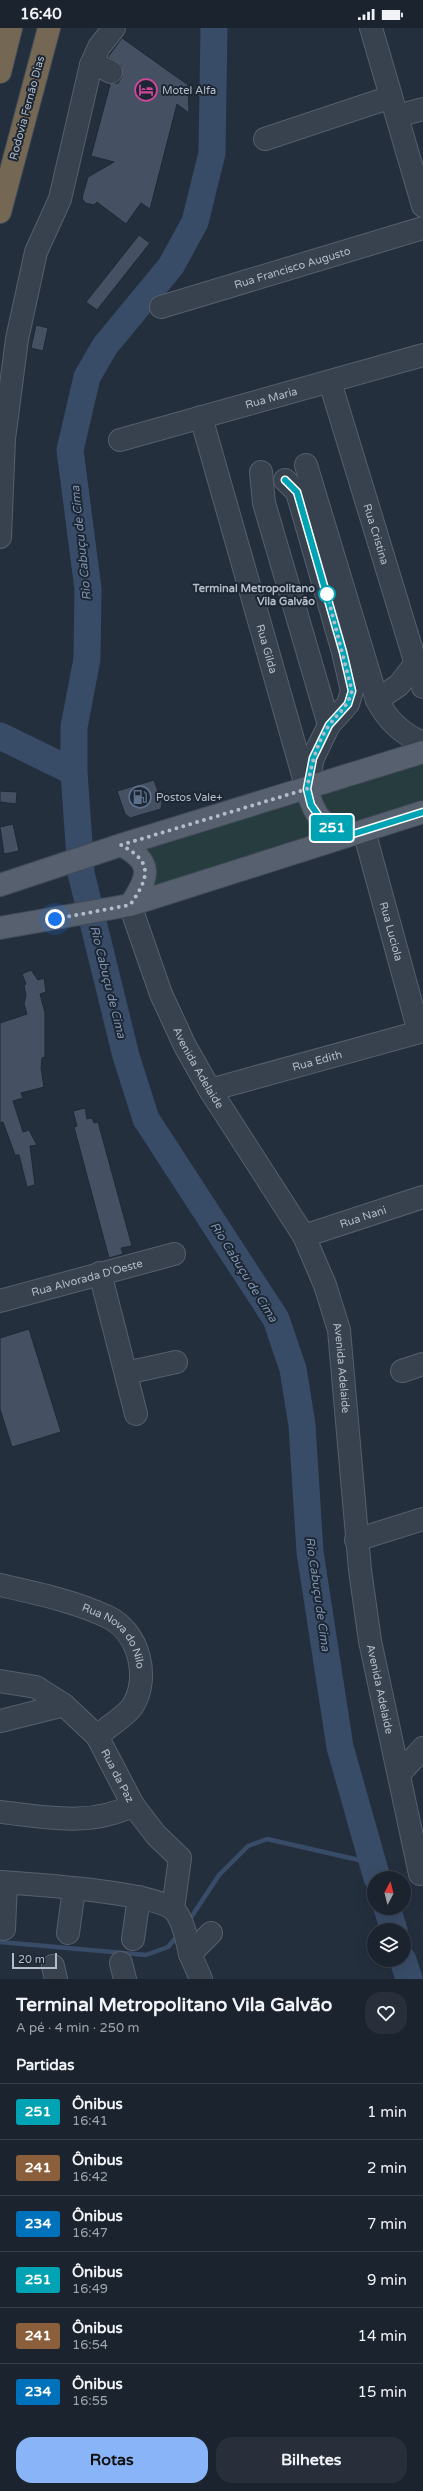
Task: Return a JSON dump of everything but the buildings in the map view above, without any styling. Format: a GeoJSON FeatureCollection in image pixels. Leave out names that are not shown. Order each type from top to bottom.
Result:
{"type":"FeatureCollection","features":[{"type":"Feature","properties":{"kind":"highway"},"geometry":{"type":"LineString","coordinates":[[0,72],[11,28]]}},
{"type":"Feature","properties":{"kind":"highway","name":"Rodovia Fernão Dias"},"geometry":{"type":"LineString","coordinates":[[0,212],[49,28]]}},
{"type":"Feature","properties":{"kind":"main road"},"geometry":{"type":"LineString","coordinates":[[0,885],[114,847],[307,789],[423,752]]}},
{"type":"Feature","properties":{"kind":"main road"},"geometry":{"type":"LineString","coordinates":[[307,789],[311,805],[325,825],[358,833]]}},
{"type":"Feature","properties":{"kind":"main road"},"geometry":{"type":"LineString","coordinates":[[0,928],[69,917],[124,906],[423,812]]}},
{"type":"Feature","properties":{"kind":"main road"},"geometry":{"type":"LineString","coordinates":[[114,847],[141,858],[146,873],[143,885],[124,906]]}},
{"type":"Feature","properties":{"kind":"street"},"geometry":{"type":"LineString","coordinates":[[0,537],[4,439],[17,339],[36,252],[60,199],[101,69],[99,47],[114,28]]}},
{"type":"Feature","properties":{"kind":"street"},"geometry":{"type":"LineString","coordinates":[[371,28],[423,206]]}},
{"type":"Feature","properties":{"kind":"street"},"geometry":{"type":"LineString","coordinates":[[265,139],[394,107],[423,108]]}},
{"type":"Feature","properties":{"kind":"street","name":"Rua Francisco Augusto"},"geometry":{"type":"LineString","coordinates":[[161,307],[423,228]]}},
{"type":"Feature","properties":{"kind":"street","name":"Rua Maria"},"geometry":{"type":"LineString","coordinates":[[120,440],[423,355]]}},
{"type":"Feature","properties":{"kind":"street","name":"Rua Cristina"},"geometry":{"type":"LineString","coordinates":[[330,382],[423,687]]}},
{"type":"Feature","properties":{"kind":"street","name":"Rua Gilda"},"geometry":{"type":"LineString","coordinates":[[201,417],[307,789]]}},
{"type":"Feature","properties":{"kind":"street"},"geometry":{"type":"LineString","coordinates":[[306,465],[378,700],[384,714],[395,726],[423,743]]}},
{"type":"Feature","properties":{"kind":"street"},"geometry":{"type":"LineString","coordinates":[[260,472],[264,503],[329,725]]}},
{"type":"Feature","properties":{"kind":"street"},"geometry":{"type":"LineString","coordinates":[[285,480],[297,492],[343,652],[352,691],[348,704],[329,725],[313,758],[307,789]]}},
{"type":"Feature","properties":{"kind":"street"},"geometry":{"type":"LineString","coordinates":[[378,700],[399,685],[416,663]]}},
{"type":"Feature","properties":{"kind":"street","name":"Rua Luciola"},"geometry":{"type":"LineString","coordinates":[[358,833],[421,1031]]}},
{"type":"Feature","properties":{"kind":"street","name":"Avenida Adelaide"},"geometry":{"type":"LineString","coordinates":[[124,906],[161,994],[185,1046],[210,1090],[304,1236],[325,1285],[339,1330],[356,1540],[370,1641],[400,1773],[420,1874]]}},
{"type":"Feature","properties":{"kind":"street","name":"Rua Edith"},"geometry":{"type":"LineString","coordinates":[[210,1090],[421,1031]]}},
{"type":"Feature","properties":{"kind":"street","name":"Rua Nani"},"geometry":{"type":"LineString","coordinates":[[304,1236],[423,1197]]}},
{"type":"Feature","properties":{"kind":"street","name":"Rua Alvorada D'Oeste"},"geometry":{"type":"LineString","coordinates":[[0,1301],[174,1254]]}},
{"type":"Feature","properties":{"kind":"street"},"geometry":{"type":"LineString","coordinates":[[100,1273],[136,1414]]}},
{"type":"Feature","properties":{"kind":"street"},"geometry":{"type":"LineString","coordinates":[[126,1373],[176,1362]]}},
{"type":"Feature","properties":{"kind":"street"},"geometry":{"type":"LineString","coordinates":[[402,1371],[423,1364]]}},
{"type":"Feature","properties":{"kind":"street"},"geometry":{"type":"LineString","coordinates":[[356,1540],[423,1520]]}},
{"type":"Feature","properties":{"kind":"street","name":"Rua Nova do Nilo"},"geometry":{"type":"LineString","coordinates":[[0,1584],[61,1599],[109,1618],[121,1626],[139,1652],[141,1668],[137,1694],[132,1707],[97,1736]]}},
{"type":"Feature","properties":{"kind":"street","name":"Rua da Paz"},"geometry":{"type":"LineString","coordinates":[[0,1681],[36,1687],[64,1705],[97,1736],[133,1805],[156,1835],[180,1858],[175,1913]]}},
{"type":"Feature","properties":{"kind":"street"},"geometry":{"type":"LineString","coordinates":[[0,1721],[64,1705]]}},
{"type":"Feature","properties":{"kind":"street"},"geometry":{"type":"LineString","coordinates":[[400,1773],[423,1748]]}},
{"type":"Feature","properties":{"kind":"street"},"geometry":{"type":"LineString","coordinates":[[0,1812],[96,1819],[116,1814],[133,1805]]}},
{"type":"Feature","properties":{"kind":"street"},"geometry":{"type":"LineString","coordinates":[[4,1929],[3,1883],[74,1889],[139,1897],[163,1903],[175,1913],[201,1979]]}},
{"type":"Feature","properties":{"kind":"street"},"geometry":{"type":"LineString","coordinates":[[68,1933],[74,1889]]}},
{"type":"Feature","properties":{"kind":"street"},"geometry":{"type":"LineString","coordinates":[[134,1939],[139,1897]]}},
{"type":"Feature","properties":{"kind":"street"},"geometry":{"type":"LineString","coordinates":[[188,1948],[211,1933]]}},
{"type":"Feature","properties":{"kind":"green space"},"geometry":{"type":"Polygon","coordinates":[[[423,757],[423,801],[149,891],[140,846],[423,757]]]}},
{"type":"Feature","properties":{"kind":"waterway","name":"Rio Cabuçu de Cima"},"geometry":{"type":"LineString","coordinates":[[214,28],[212,153],[195,222],[171,266],[105,346],[87,377],[70,450],[88,589],[87,659],[74,727],[74,772],[81,873],[126,1056],[146,1119],[276,1319],[293,1369],[302,1425],[310,1552],[340,1747],[375,1871]]}},
{"type":"Feature","properties":{"kind":"waterway"},"geometry":{"type":"LineString","coordinates":[[0,736],[74,772]]}},
{"type":"Feature","properties":{"kind":"waterway"},"geometry":{"type":"LineString","coordinates":[[188,1922],[219,1875],[248,1846],[267,1839],[372,1863]]}},
{"type":"Feature","properties":{"kind":"waterway","name":"Rio Cabuçu de Cima"},"geometry":{"type":"LineString","coordinates":[[389,1915],[392,1923]]}},
{"type":"Feature","properties":{"kind":"waterway"},"geometry":{"type":"LineString","coordinates":[[0,1942],[146,1955],[168,1947],[179,1934]]}},
{"type":"Feature","properties":{"kind":"waterway","name":"Rio Cabuçu de Cima"},"geometry":{"type":"LineString","coordinates":[[405,1967],[409,1979]]}},
{"type":"Feature","properties":{"kind":"bus line","name":"251"},"geometry":{"type":"LineString","coordinates":[[285,480],[297,492],[343,652],[352,691],[348,704],[329,725],[313,758],[307,789],[311,805],[325,825],[334,830],[353,834],[423,812]]}},
{"type":"Feature","properties":{"kind":"place","name":"Motel Alfa"},"geometry":{"type":"Point","coordinates":[146,90]}},
{"type":"Feature","properties":{"kind":"place","name":"Terminal Metropolitano Vila Galvão"},"geometry":{"type":"Point","coordinates":[327,594]}},
{"type":"Feature","properties":{"kind":"place","name":"Postos Vale+"},"geometry":{"type":"Point","coordinates":[140,797]}},
{"type":"Feature","properties":{"kind":"route"},"geometry":{"type":"LineString","coordinates":[[55,919],[130,905],[143,885],[146,873],[145,865],[141,858],[132,850],[121,845],[307,789],[313,758],[329,725],[348,704],[352,691],[343,652],[326,593],[327,594]]}}]}
